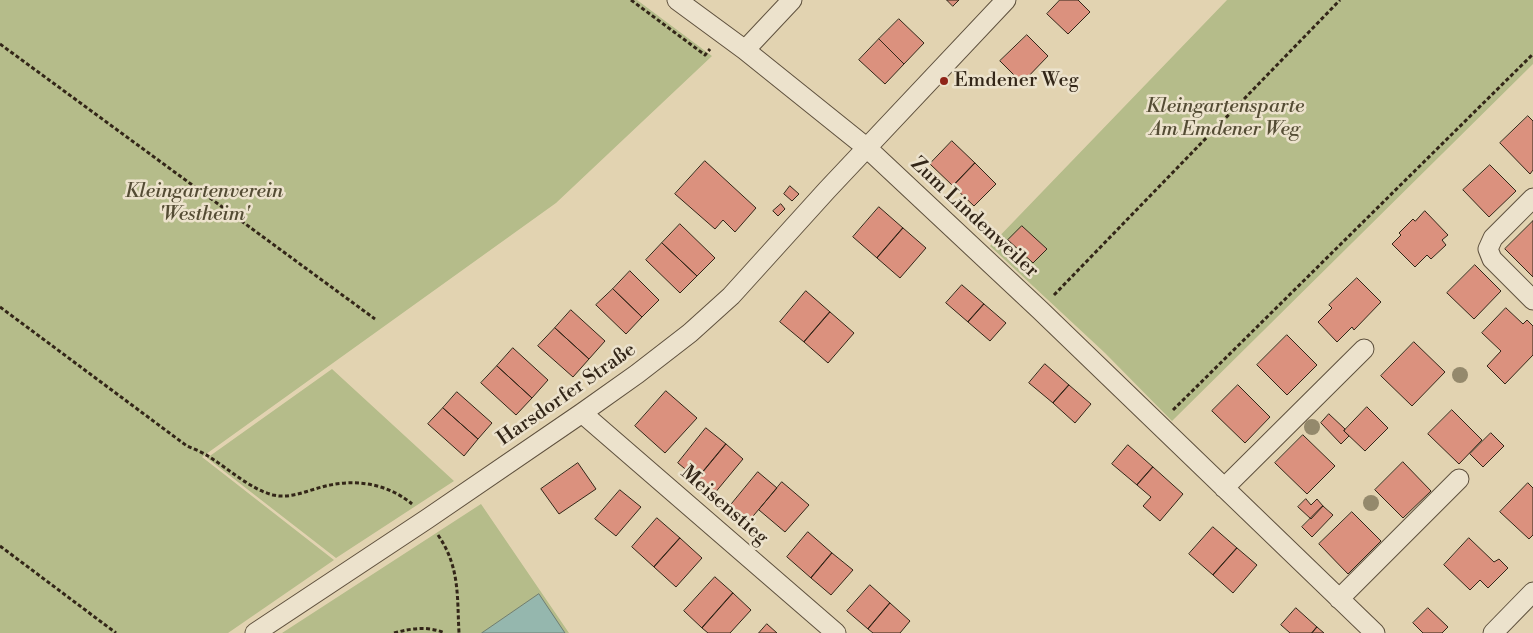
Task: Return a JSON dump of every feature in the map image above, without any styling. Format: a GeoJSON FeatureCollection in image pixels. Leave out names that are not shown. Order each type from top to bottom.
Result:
{"type":"FeatureCollection","features":[{"type":"Feature","properties":{"kind":"street","name":"Zum Lindenweiler"},"geometry":{"type":"LineString","coordinates":[[677,0],[746,50],[867,148],[1040,310],[1375,633]]}},
{"type":"Feature","properties":{"kind":"street"},"geometry":{"type":"LineString","coordinates":[[746,50],[792,0]]}},
{"type":"Feature","properties":{"kind":"street"},"geometry":{"type":"LineString","coordinates":[[867,148],[1006,0]]}},
{"type":"Feature","properties":{"kind":"street","name":"Harsdorfer Straße"},"geometry":{"type":"LineString","coordinates":[[255,633],[582,413],[664,354],[732,296],[867,148]]}},
{"type":"Feature","properties":{"kind":"street"},"geometry":{"type":"LineString","coordinates":[[1533,198],[1493,238],[1488,249],[1492,259],[1533,300]]}},
{"type":"Feature","properties":{"kind":"street"},"geometry":{"type":"LineString","coordinates":[[1224,488],[1364,349]]}},
{"type":"Feature","properties":{"kind":"street","name":"Meisenstieg"},"geometry":{"type":"LineString","coordinates":[[582,413],[836,633]]}},
{"type":"Feature","properties":{"kind":"street"},"geometry":{"type":"LineString","coordinates":[[1339,599],[1458,479]]}},
{"type":"Feature","properties":{"kind":"street"},"geometry":{"type":"LineString","coordinates":[[1493,633],[1531,599]]}},
{"type":"Feature","properties":{"kind":"path"},"geometry":{"type":"LineString","coordinates":[[632,0],[705,55],[707,52]]}},
{"type":"Feature","properties":{"kind":"path"},"geometry":{"type":"LineString","coordinates":[[1052,298],[1340,0]]}},
{"type":"Feature","properties":{"kind":"path"},"geometry":{"type":"LineString","coordinates":[[0,44],[375,320]]}},
{"type":"Feature","properties":{"kind":"path"},"geometry":{"type":"LineString","coordinates":[[1178,405],[1533,54]]}},
{"type":"Feature","properties":{"kind":"path"},"geometry":{"type":"LineString","coordinates":[[0,307],[187,446],[206,454],[264,492],[280,497],[334,484],[366,484],[386,488],[413,505],[426,519],[447,548],[453,563],[456,579],[459,633]]}},
{"type":"Feature","properties":{"kind":"path"},"geometry":{"type":"LineString","coordinates":[[0,546],[116,633]]}},
{"type":"Feature","properties":{"kind":"path"},"geometry":{"type":"LineString","coordinates":[[394,633],[425,628],[445,633]]}},
{"type":"Feature","properties":{"kind":"green space","name":"Kleingartenverein 'Westheim'"},"geometry":{"type":"Polygon","coordinates":[[[0,0],[637,0],[712,56],[556,203],[202,457],[334,560],[228,633],[0,633],[0,0]]]}},
{"type":"Feature","properties":{"kind":"green space","name":"Kleingartensparte Am Emdener Weg"},"geometry":{"type":"Polygon","coordinates":[[[1227,0],[1533,0],[1533,64],[1172,421],[1105,353],[990,246],[1227,0]]]}},
{"type":"Feature","properties":{"kind":"green space"},"geometry":{"type":"Polygon","coordinates":[[[332,369],[454,481],[336,558],[207,458],[332,369]]]}},
{"type":"Feature","properties":{"kind":"green space"},"geometry":{"type":"Polygon","coordinates":[[[481,504],[569,633],[282,633],[481,504]]]}},
{"type":"Feature","properties":{"kind":"water"},"geometry":{"type":"Polygon","coordinates":[[[539,594],[565,633],[482,633],[539,594]]]}},
{"type":"Feature","properties":{"kind":"building"},"geometry":{"type":"Polygon","coordinates":[[[947,0],[959,0],[953,6],[947,0]]]}},
{"type":"Feature","properties":{"kind":"building"},"geometry":{"type":"Polygon","coordinates":[[[1060,0],[1078,0],[1090,12],[1068,34],[1047,14],[1060,0]]]}},
{"type":"Feature","properties":{"kind":"building"},"geometry":{"type":"Polygon","coordinates":[[[899,19],[924,43],[904,64],[879,39],[899,19]]]}},
{"type":"Feature","properties":{"kind":"building"},"geometry":{"type":"Polygon","coordinates":[[[1027,35],[1048,56],[1022,83],[1000,61],[1027,35]]]}},
{"type":"Feature","properties":{"kind":"building"},"geometry":{"type":"Polygon","coordinates":[[[879,39],[904,64],[885,84],[859,60],[879,39]]]}},
{"type":"Feature","properties":{"kind":"building"},"geometry":{"type":"Polygon","coordinates":[[[1528,116],[1533,121],[1533,170],[1530,174],[1500,143],[1528,116]]]}},
{"type":"Feature","properties":{"kind":"building"},"geometry":{"type":"Polygon","coordinates":[[[952,141],[975,163],[953,186],[930,164],[952,141]]]}},
{"type":"Feature","properties":{"kind":"building"},"geometry":{"type":"Polygon","coordinates":[[[705,161],[756,208],[735,232],[723,220],[715,229],[675,194],[705,161]]]}},
{"type":"Feature","properties":{"kind":"building"},"geometry":{"type":"Polygon","coordinates":[[[975,163],[996,184],[974,206],[953,186],[975,163]]]}},
{"type":"Feature","properties":{"kind":"building"},"geometry":{"type":"Polygon","coordinates":[[[1490,165],[1516,191],[1489,217],[1463,190],[1490,165]]]}},
{"type":"Feature","properties":{"kind":"building"},"geometry":{"type":"Polygon","coordinates":[[[790,186],[799,194],[792,201],[784,194],[790,186]]]}},
{"type":"Feature","properties":{"kind":"building"},"geometry":{"type":"Polygon","coordinates":[[[781,204],[785,209],[778,216],[773,211],[781,204]]]}},
{"type":"Feature","properties":{"kind":"building"},"geometry":{"type":"Polygon","coordinates":[[[879,207],[903,228],[877,258],[853,237],[879,207]]]}},
{"type":"Feature","properties":{"kind":"building"},"geometry":{"type":"Polygon","coordinates":[[[1425,211],[1448,235],[1442,240],[1446,245],[1431,259],[1427,255],[1415,267],[1392,244],[1401,235],[1399,233],[1413,219],[1415,221],[1425,211]]]}},
{"type":"Feature","properties":{"kind":"building"},"geometry":{"type":"Polygon","coordinates":[[[1533,221],[1533,277],[1505,249],[1533,221]]]}},
{"type":"Feature","properties":{"kind":"building"},"geometry":{"type":"Polygon","coordinates":[[[680,224],[715,258],[697,276],[662,243],[680,224]]]}},
{"type":"Feature","properties":{"kind":"building"},"geometry":{"type":"Polygon","coordinates":[[[1022,226],[1047,249],[1033,263],[1008,240],[1022,226]]]}},
{"type":"Feature","properties":{"kind":"building"},"geometry":{"type":"Polygon","coordinates":[[[903,228],[926,248],[900,278],[877,258],[903,228]]]}},
{"type":"Feature","properties":{"kind":"building"},"geometry":{"type":"Polygon","coordinates":[[[662,243],[697,276],[680,293],[646,260],[662,243]]]}},
{"type":"Feature","properties":{"kind":"building"},"geometry":{"type":"Polygon","coordinates":[[[1475,265],[1501,291],[1474,319],[1447,293],[1475,265]]]}},
{"type":"Feature","properties":{"kind":"building"},"geometry":{"type":"Polygon","coordinates":[[[630,271],[659,300],[642,317],[613,289],[630,271]]]}},
{"type":"Feature","properties":{"kind":"building"},"geometry":{"type":"Polygon","coordinates":[[[1357,278],[1381,302],[1354,330],[1352,327],[1337,342],[1318,322],[1332,308],[1329,305],[1357,278]]]}},
{"type":"Feature","properties":{"kind":"building"},"geometry":{"type":"Polygon","coordinates":[[[962,285],[984,304],[968,322],[946,303],[962,285]]]}},
{"type":"Feature","properties":{"kind":"building"},"geometry":{"type":"Polygon","coordinates":[[[613,289],[642,317],[626,334],[596,305],[613,289]]]}},
{"type":"Feature","properties":{"kind":"building"},"geometry":{"type":"Polygon","coordinates":[[[806,291],[830,312],[804,342],[780,322],[806,291]]]}},
{"type":"Feature","properties":{"kind":"building"},"geometry":{"type":"Polygon","coordinates":[[[984,304],[1006,323],[990,341],[968,322],[984,304]]]}},
{"type":"Feature","properties":{"kind":"building"},"geometry":{"type":"Polygon","coordinates":[[[1506,308],[1523,324],[1527,320],[1533,326],[1533,355],[1505,384],[1487,366],[1501,351],[1482,333],[1506,308]]]}},
{"type":"Feature","properties":{"kind":"building"},"geometry":{"type":"Polygon","coordinates":[[[571,310],[605,341],[589,359],[555,328],[571,310]]]}},
{"type":"Feature","properties":{"kind":"building"},"geometry":{"type":"Polygon","coordinates":[[[830,312],[854,333],[828,363],[804,342],[830,312]]]}},
{"type":"Feature","properties":{"kind":"building"},"geometry":{"type":"Polygon","coordinates":[[[555,328],[589,359],[573,377],[538,346],[555,328]]]}},
{"type":"Feature","properties":{"kind":"building"},"geometry":{"type":"Polygon","coordinates":[[[1287,335],[1317,365],[1287,395],[1257,365],[1287,335]]]}},
{"type":"Feature","properties":{"kind":"building"},"geometry":{"type":"Polygon","coordinates":[[[1414,342],[1445,372],[1412,406],[1381,376],[1414,342]]]}},
{"type":"Feature","properties":{"kind":"building"},"geometry":{"type":"Polygon","coordinates":[[[513,348],[548,380],[532,398],[497,366],[513,348]]]}},
{"type":"Feature","properties":{"kind":"building"},"geometry":{"type":"Polygon","coordinates":[[[1045,364],[1069,385],[1053,403],[1029,383],[1045,364]]]}},
{"type":"Feature","properties":{"kind":"building"},"geometry":{"type":"Polygon","coordinates":[[[497,366],[532,398],[516,415],[481,383],[497,366]]]}},
{"type":"Feature","properties":{"kind":"building"},"geometry":{"type":"Polygon","coordinates":[[[1069,385],[1091,404],[1075,423],[1053,403],[1069,385]]]}},
{"type":"Feature","properties":{"kind":"building"},"geometry":{"type":"Polygon","coordinates":[[[1238,385],[1270,417],[1245,443],[1212,411],[1238,385]]]}},
{"type":"Feature","properties":{"kind":"building"},"geometry":{"type":"Polygon","coordinates":[[[666,391],[697,418],[665,453],[635,426],[666,391]]]}},
{"type":"Feature","properties":{"kind":"building"},"geometry":{"type":"Polygon","coordinates":[[[457,392],[492,423],[478,439],[443,408],[457,392]]]}},
{"type":"Feature","properties":{"kind":"building"},"geometry":{"type":"Polygon","coordinates":[[[1367,407],[1388,428],[1365,451],[1344,431],[1367,407]]]}},
{"type":"Feature","properties":{"kind":"building"},"geometry":{"type":"Polygon","coordinates":[[[443,408],[478,439],[464,456],[428,424],[443,408]]]}},
{"type":"Feature","properties":{"kind":"building"},"geometry":{"type":"Polygon","coordinates":[[[1452,410],[1482,440],[1459,464],[1428,434],[1452,410]]]}},
{"type":"Feature","properties":{"kind":"building"},"geometry":{"type":"Polygon","coordinates":[[[1329,414],[1345,429],[1344,431],[1349,436],[1341,444],[1321,423],[1329,414]]]}},
{"type":"Feature","properties":{"kind":"building"},"geometry":{"type":"Polygon","coordinates":[[[706,428],[726,444],[697,479],[678,463],[706,428]]]}},
{"type":"Feature","properties":{"kind":"building"},"geometry":{"type":"Polygon","coordinates":[[[1491,433],[1504,446],[1483,467],[1470,454],[1491,433]]]}},
{"type":"Feature","properties":{"kind":"building"},"geometry":{"type":"Polygon","coordinates":[[[1303,435],[1335,466],[1307,494],[1275,463],[1303,435]]]}},
{"type":"Feature","properties":{"kind":"building"},"geometry":{"type":"Polygon","coordinates":[[[726,444],[743,459],[714,494],[697,479],[726,444]]]}},
{"type":"Feature","properties":{"kind":"building"},"geometry":{"type":"Polygon","coordinates":[[[1128,445],[1153,467],[1137,485],[1112,464],[1128,445]]]}},
{"type":"Feature","properties":{"kind":"building"},"geometry":{"type":"Polygon","coordinates":[[[1403,462],[1431,491],[1403,518],[1375,490],[1403,462]]]}},
{"type":"Feature","properties":{"kind":"building"},"geometry":{"type":"Polygon","coordinates":[[[578,463],[596,489],[559,514],[541,489],[578,463]]]}},
{"type":"Feature","properties":{"kind":"building"},"geometry":{"type":"Polygon","coordinates":[[[1153,467],[1183,494],[1160,521],[1143,506],[1151,497],[1137,485],[1153,467]]]}},
{"type":"Feature","properties":{"kind":"building"},"geometry":{"type":"Polygon","coordinates":[[[758,472],[777,488],[748,522],[730,506],[758,472]]]}},
{"type":"Feature","properties":{"kind":"building"},"geometry":{"type":"Polygon","coordinates":[[[782,482],[809,505],[785,532],[759,510],[782,482]]]}},
{"type":"Feature","properties":{"kind":"building"},"geometry":{"type":"Polygon","coordinates":[[[1528,483],[1533,488],[1533,535],[1529,539],[1500,512],[1528,483]]]}},
{"type":"Feature","properties":{"kind":"building"},"geometry":{"type":"Polygon","coordinates":[[[620,490],[641,507],[616,536],[595,519],[620,490]]]}},
{"type":"Feature","properties":{"kind":"building"},"geometry":{"type":"Polygon","coordinates":[[[1306,499],[1311,505],[1317,499],[1323,506],[1311,519],[1298,507],[1306,499]]]}},
{"type":"Feature","properties":{"kind":"building"},"geometry":{"type":"Polygon","coordinates":[[[1323,506],[1333,515],[1312,537],[1302,527],[1323,506]]]}},
{"type":"Feature","properties":{"kind":"building"},"geometry":{"type":"Polygon","coordinates":[[[1352,512],[1381,541],[1348,574],[1319,544],[1352,512]]]}},
{"type":"Feature","properties":{"kind":"building"},"geometry":{"type":"Polygon","coordinates":[[[657,518],[680,538],[654,567],[632,547],[657,518]]]}},
{"type":"Feature","properties":{"kind":"building"},"geometry":{"type":"Polygon","coordinates":[[[1213,527],[1237,548],[1213,575],[1189,554],[1213,527]]]}},
{"type":"Feature","properties":{"kind":"building"},"geometry":{"type":"Polygon","coordinates":[[[808,532],[832,553],[811,578],[787,557],[808,532]]]}},
{"type":"Feature","properties":{"kind":"building"},"geometry":{"type":"Polygon","coordinates":[[[680,538],[702,558],[676,587],[654,567],[680,538]]]}},
{"type":"Feature","properties":{"kind":"building"},"geometry":{"type":"Polygon","coordinates":[[[1469,538],[1494,562],[1499,559],[1508,568],[1488,588],[1480,580],[1470,590],[1444,565],[1469,538]]]}},
{"type":"Feature","properties":{"kind":"building"},"geometry":{"type":"Polygon","coordinates":[[[1237,548],[1257,565],[1233,593],[1213,575],[1237,548]]]}},
{"type":"Feature","properties":{"kind":"building"},"geometry":{"type":"Polygon","coordinates":[[[832,553],[853,570],[831,595],[811,578],[832,553]]]}},
{"type":"Feature","properties":{"kind":"building"},"geometry":{"type":"Polygon","coordinates":[[[715,577],[733,593],[702,628],[684,611],[715,577]]]}},
{"type":"Feature","properties":{"kind":"building"},"geometry":{"type":"Polygon","coordinates":[[[870,585],[890,603],[868,629],[847,611],[870,585]]]}},
{"type":"Feature","properties":{"kind":"building"},"geometry":{"type":"Polygon","coordinates":[[[733,593],[751,610],[730,633],[708,633],[702,628],[733,593]]]}},
{"type":"Feature","properties":{"kind":"building"},"geometry":{"type":"Polygon","coordinates":[[[890,603],[910,621],[900,633],[873,633],[868,629],[890,603]]]}},
{"type":"Feature","properties":{"kind":"building"},"geometry":{"type":"Polygon","coordinates":[[[1296,608],[1317,627],[1312,633],[1290,633],[1281,625],[1296,608]]]}},
{"type":"Feature","properties":{"kind":"building"},"geometry":{"type":"Polygon","coordinates":[[[1428,608],[1448,627],[1442,633],[1423,633],[1413,623],[1428,608]]]}},
{"type":"Feature","properties":{"kind":"building"},"geometry":{"type":"Polygon","coordinates":[[[767,624],[777,633],[759,633],[767,624]]]}},
{"type":"Feature","properties":{"kind":"building"},"geometry":{"type":"Polygon","coordinates":[[[1317,627],[1324,633],[1312,633],[1317,627]]]}},
{"type":"Feature","properties":{"kind":"place","name":"Emdener Weg"},"geometry":{"type":"Point","coordinates":[944,81]}}]}
